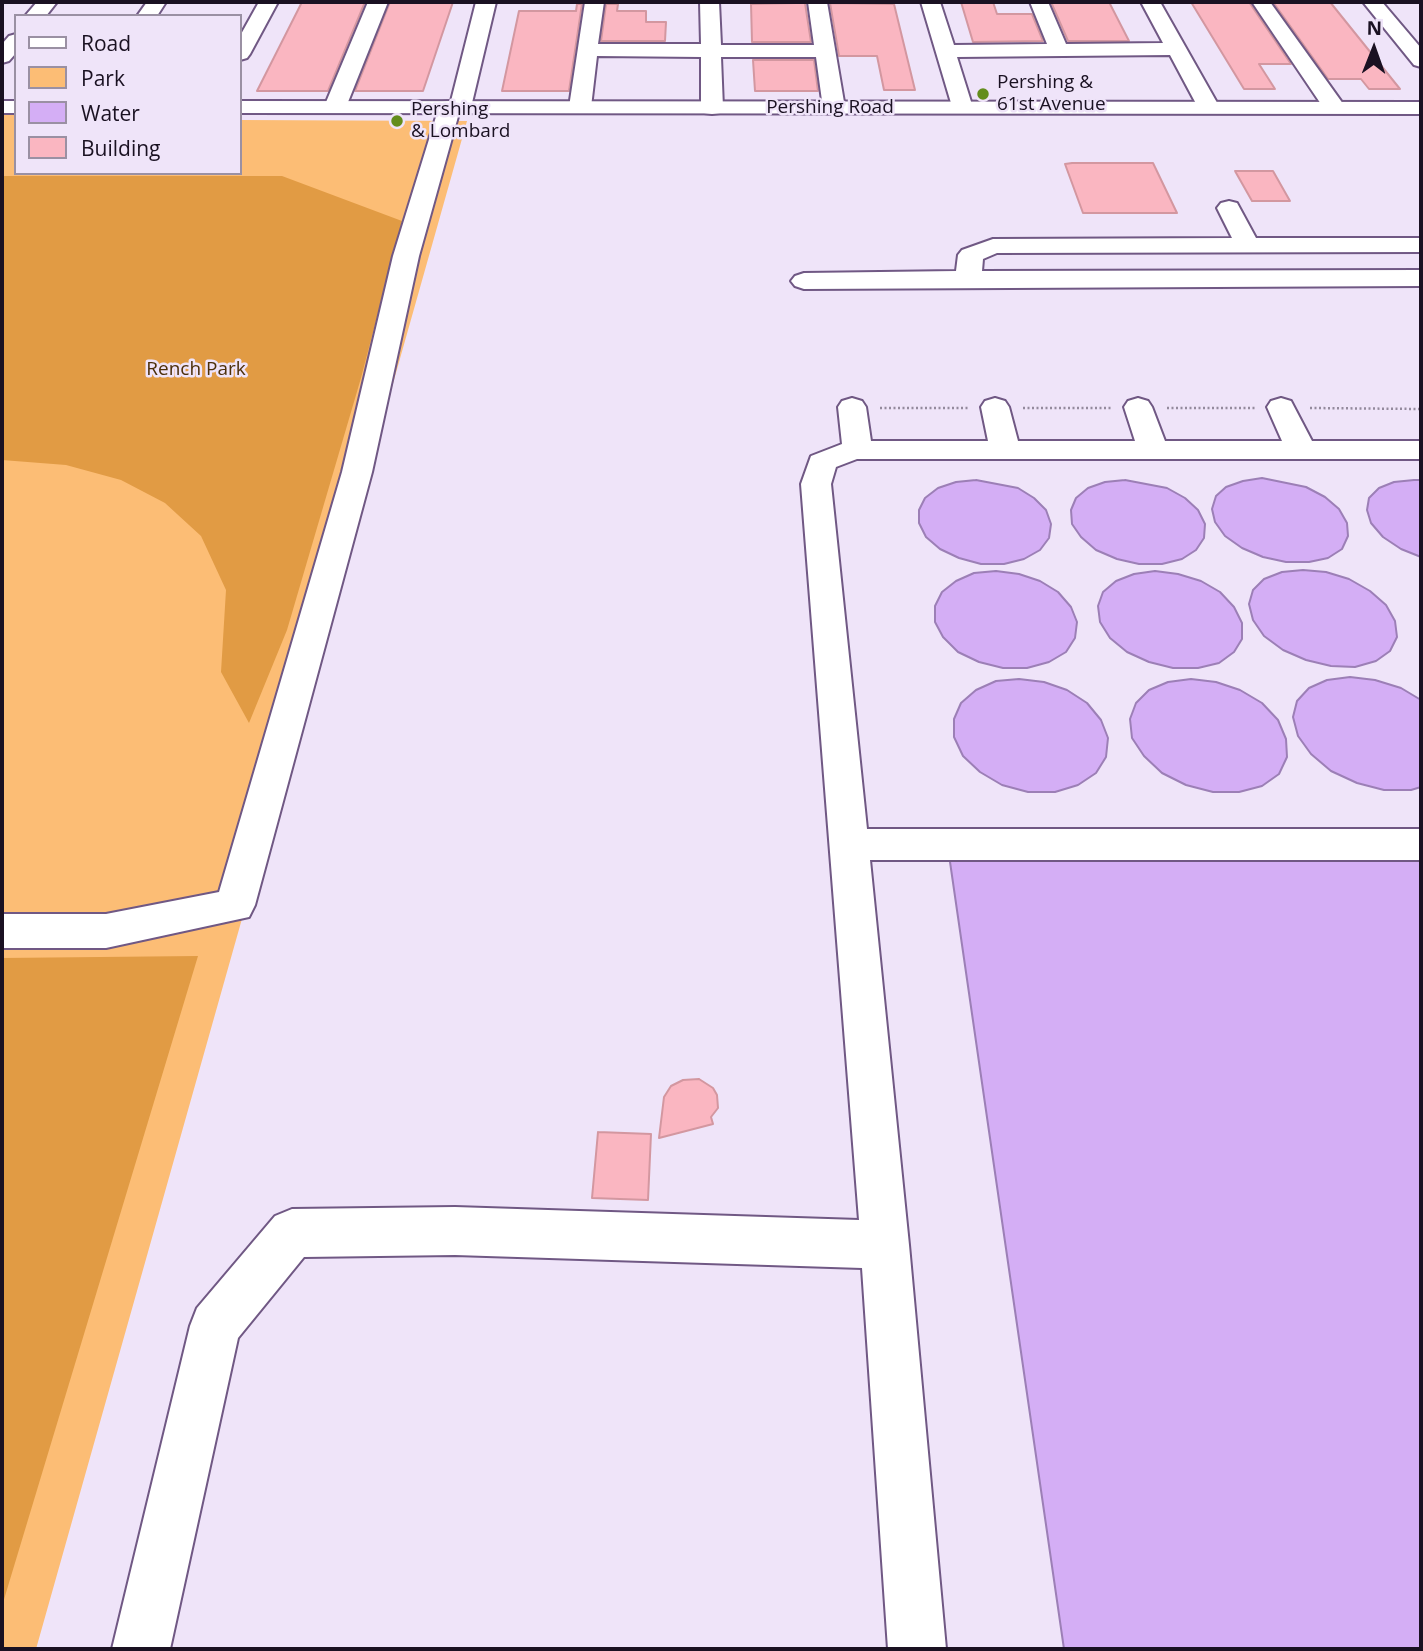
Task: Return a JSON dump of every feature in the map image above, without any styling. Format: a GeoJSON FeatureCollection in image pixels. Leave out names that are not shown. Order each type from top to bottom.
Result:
{"type":"FeatureCollection","features":[{"type":"Feature","properties":{"kind":"street"},"geometry":{"type":"LineString","coordinates":[[242,50],[268,2]]}},
{"type":"Feature","properties":{"kind":"street"},"geometry":{"type":"LineString","coordinates":[[335,107],[378,2]]}},
{"type":"Feature","properties":{"kind":"street"},"geometry":{"type":"LineString","coordinates":[[2,931],[106,931],[235,905],[357,472],[406,256],[486,2]]}},
{"type":"Feature","properties":{"kind":"street"},"geometry":{"type":"LineString","coordinates":[[580,107],[594,2]]}},
{"type":"Feature","properties":{"kind":"street"},"geometry":{"type":"LineString","coordinates":[[710,2],[712,108]]}},
{"type":"Feature","properties":{"kind":"street"},"geometry":{"type":"LineString","coordinates":[[818,2],[834,108]]}},
{"type":"Feature","properties":{"kind":"street"},"geometry":{"type":"LineString","coordinates":[[931,2],[962,108]]}},
{"type":"Feature","properties":{"kind":"street"},"geometry":{"type":"LineString","coordinates":[[1039,2],[1059,50]]}},
{"type":"Feature","properties":{"kind":"street"},"geometry":{"type":"LineString","coordinates":[[1151,2],[1209,108]]}},
{"type":"Feature","properties":{"kind":"street"},"geometry":{"type":"LineString","coordinates":[[1261,2],[1335,108]]}},
{"type":"Feature","properties":{"kind":"street"},"geometry":{"type":"LineString","coordinates":[[1372,2],[1418,53]]}},
{"type":"Feature","properties":{"kind":"street"},"geometry":{"type":"LineString","coordinates":[[2,57],[14,42]]}},
{"type":"Feature","properties":{"kind":"street"},"geometry":{"type":"LineString","coordinates":[[946,51],[1177,49]]}},
{"type":"Feature","properties":{"kind":"street"},"geometry":{"type":"LineString","coordinates":[[587,50],[825,51]]}},
{"type":"Feature","properties":{"kind":"street","name":"Pershing Road"},"geometry":{"type":"LineString","coordinates":[[242,107],[1421,108]]}},
{"type":"Feature","properties":{"kind":"street"},"geometry":{"type":"LineString","coordinates":[[1229,208],[1248,245]]}},
{"type":"Feature","properties":{"kind":"street"},"geometry":{"type":"LineString","coordinates":[[968,279],[971,255],[993,246],[1421,245]]}},
{"type":"Feature","properties":{"kind":"street"},"geometry":{"type":"LineString","coordinates":[[804,281],[1421,278]]}},
{"type":"Feature","properties":{"kind":"street"},"geometry":{"type":"LineString","coordinates":[[857,450],[865,408]]}},
{"type":"Feature","properties":{"kind":"street"},"geometry":{"type":"LineString","coordinates":[[998,408],[1005,450]]}},
{"type":"Feature","properties":{"kind":"street"},"geometry":{"type":"LineString","coordinates":[[1142,408],[1153,450]]}},
{"type":"Feature","properties":{"kind":"street"},"geometry":{"type":"LineString","coordinates":[[1282,408],[1301,450]]}},
{"type":"Feature","properties":{"kind":"street"},"geometry":{"type":"LineString","coordinates":[[917,1649],[885,1245],[816,484],[822,462],[841,453],[857,450],[1421,450]]}},
{"type":"Feature","properties":{"kind":"street"},"geometry":{"type":"LineString","coordinates":[[848,844],[1421,845]]}},
{"type":"Feature","properties":{"kind":"street"},"geometry":{"type":"LineString","coordinates":[[141,1649],[215,1326],[292,1233],[455,1231],[885,1245]]}},
{"type":"Feature","properties":{"kind":"path"},"geometry":{"type":"LineString","coordinates":[[865,408],[1421,409]]}},
{"type":"Feature","properties":{"kind":"green space","name":"Rench Park"},"geometry":{"type":"Polygon","coordinates":[[[2,115],[14,115],[14,175],[242,175],[242,120],[467,121],[36,1649],[2,1649],[2,115]]]}},
{"type":"Feature","properties":{"kind":"green space"},"geometry":{"type":"Polygon","coordinates":[[[2,176],[282,176],[402,221],[361,378],[287,630],[249,723],[221,672],[226,590],[201,536],[165,503],[121,480],[66,465],[2,460],[2,176]]]}},
{"type":"Feature","properties":{"kind":"green space"},"geometry":{"type":"Polygon","coordinates":[[[198,956],[2,1606],[2,958],[198,956]]]}},
{"type":"Feature","properties":{"kind":"water"},"geometry":{"type":"Polygon","coordinates":[[[1262,478],[1306,487],[1325,497],[1339,509],[1347,523],[1348,536],[1342,549],[1328,558],[1309,562],[1286,562],[1263,557],[1242,548],[1225,536],[1215,522],[1212,509],[1216,496],[1226,487],[1262,478]]]}},
{"type":"Feature","properties":{"kind":"water"},"geometry":{"type":"Polygon","coordinates":[[[976,480],[1018,488],[1046,510],[1051,524],[1049,538],[1040,550],[1024,559],[1004,564],[981,564],[940,549],[926,537],[919,523],[919,510],[925,498],[938,488],[956,482],[976,480]]]}},
{"type":"Feature","properties":{"kind":"water"},"geometry":{"type":"Polygon","coordinates":[[[1125,480],[1167,488],[1185,498],[1198,510],[1205,524],[1204,538],[1196,550],[1182,559],[1162,564],[1139,564],[1096,550],[1081,537],[1072,524],[1071,510],[1076,498],[1088,488],[1105,482],[1125,480]]]}},
{"type":"Feature","properties":{"kind":"water"},"geometry":{"type":"Polygon","coordinates":[[[1421,480],[1421,557],[1401,549],[1383,537],[1371,523],[1367,510],[1369,498],[1379,488],[1394,482],[1421,480]]]}},
{"type":"Feature","properties":{"kind":"water"},"geometry":{"type":"Polygon","coordinates":[[[996,571],[1019,574],[1040,581],[1058,592],[1071,607],[1077,622],[1075,638],[1066,652],[1049,662],[1027,668],[1003,668],[979,662],[958,652],[943,637],[935,622],[935,606],[942,592],[956,581],[974,573],[996,571]]]}},
{"type":"Feature","properties":{"kind":"water"},"geometry":{"type":"Polygon","coordinates":[[[1155,571],[1201,581],[1220,592],[1234,607],[1242,623],[1242,639],[1234,652],[1219,663],[1198,668],[1173,668],[1149,662],[1127,652],[1110,638],[1100,622],[1098,606],[1103,592],[1116,581],[1134,574],[1155,571]]]}},
{"type":"Feature","properties":{"kind":"water"},"geometry":{"type":"Polygon","coordinates":[[[1282,572],[1326,572],[1349,579],[1370,591],[1386,605],[1395,621],[1397,637],[1390,651],[1376,661],[1355,667],[1331,666],[1306,660],[1283,650],[1264,636],[1253,620],[1249,604],[1253,590],[1264,579],[1282,572]]]}},
{"type":"Feature","properties":{"kind":"water"},"geometry":{"type":"Polygon","coordinates":[[[1350,677],[1375,680],[1401,688],[1421,700],[1421,787],[1411,790],[1384,790],[1357,783],[1331,771],[1311,754],[1298,736],[1293,717],[1297,701],[1309,688],[1327,680],[1350,677]]]}},
{"type":"Feature","properties":{"kind":"water"},"geometry":{"type":"Polygon","coordinates":[[[1019,679],[1044,682],[1067,690],[1087,703],[1101,720],[1108,738],[1106,757],[1096,773],[1078,785],[1055,792],[1028,792],[1002,785],[980,772],[963,756],[954,737],[954,719],[961,703],[976,690],[996,681],[1019,679]]]}},
{"type":"Feature","properties":{"kind":"water"},"geometry":{"type":"Polygon","coordinates":[[[1191,679],[1216,682],[1240,690],[1262,703],[1278,720],[1286,739],[1287,757],[1279,774],[1262,786],[1239,792],[1213,792],[1186,785],[1162,773],[1144,756],[1132,738],[1130,719],[1136,703],[1149,690],[1168,682],[1191,679]]]}},
{"type":"Feature","properties":{"kind":"water"},"geometry":{"type":"Polygon","coordinates":[[[1421,854],[1421,1649],[1064,1649],[949,855],[1421,854]]]}},
{"type":"Feature","properties":{"kind":"building"},"geometry":{"type":"Polygon","coordinates":[[[302,2],[365,2],[328,91],[257,91],[302,2]]]}},
{"type":"Feature","properties":{"kind":"building"},"geometry":{"type":"Polygon","coordinates":[[[390,2],[453,2],[423,91],[355,91],[390,2]]]}},
{"type":"Feature","properties":{"kind":"building"},"geometry":{"type":"Polygon","coordinates":[[[961,2],[993,2],[997,14],[1032,14],[1043,41],[973,42],[961,2]]]}},
{"type":"Feature","properties":{"kind":"building"},"geometry":{"type":"Polygon","coordinates":[[[1051,2],[1109,2],[1129,41],[1068,41],[1051,2]]]}},
{"type":"Feature","properties":{"kind":"building"},"geometry":{"type":"Polygon","coordinates":[[[1191,2],[1249,2],[1291,64],[1259,64],[1275,89],[1244,89],[1191,2]]]}},
{"type":"Feature","properties":{"kind":"building"},"geometry":{"type":"Polygon","coordinates":[[[1273,2],[1330,2],[1400,89],[1369,89],[1361,79],[1328,79],[1273,2]]]}},
{"type":"Feature","properties":{"kind":"building"},"geometry":{"type":"Polygon","coordinates":[[[805,3],[811,42],[752,42],[751,4],[805,3]]]}},
{"type":"Feature","properties":{"kind":"building"},"geometry":{"type":"Polygon","coordinates":[[[830,3],[894,4],[915,90],[884,90],[877,56],[839,56],[830,3]]]}},
{"type":"Feature","properties":{"kind":"building"},"geometry":{"type":"Polygon","coordinates":[[[577,4],[582,4],[569,91],[502,91],[519,11],[576,11],[577,4]]]}},
{"type":"Feature","properties":{"kind":"building"},"geometry":{"type":"Polygon","coordinates":[[[606,4],[618,4],[617,11],[646,11],[646,22],[666,22],[665,41],[601,41],[606,4]]]}},
{"type":"Feature","properties":{"kind":"building"},"geometry":{"type":"Polygon","coordinates":[[[753,60],[814,60],[818,91],[755,91],[753,60]]]}},
{"type":"Feature","properties":{"kind":"building"},"geometry":{"type":"Polygon","coordinates":[[[1153,163],[1177,213],[1083,213],[1065,164],[1153,163]]]}},
{"type":"Feature","properties":{"kind":"building"},"geometry":{"type":"Polygon","coordinates":[[[1235,171],[1273,171],[1290,201],[1252,201],[1235,171]]]}},
{"type":"Feature","properties":{"kind":"building"},"geometry":{"type":"Polygon","coordinates":[[[699,1079],[713,1088],[717,1095],[718,1108],[711,1117],[713,1124],[659,1138],[664,1097],[671,1086],[683,1080],[699,1079]]]}},
{"type":"Feature","properties":{"kind":"building"},"geometry":{"type":"Polygon","coordinates":[[[598,1132],[651,1134],[648,1200],[592,1198],[598,1132]]]}},
{"type":"Feature","properties":{"kind":"place","name":"Pershing & 61st Avenue"},"geometry":{"type":"Point","coordinates":[983,94]}},
{"type":"Feature","properties":{"kind":"place","name":"Pershing & Lombard"},"geometry":{"type":"Point","coordinates":[397,121]}}]}
